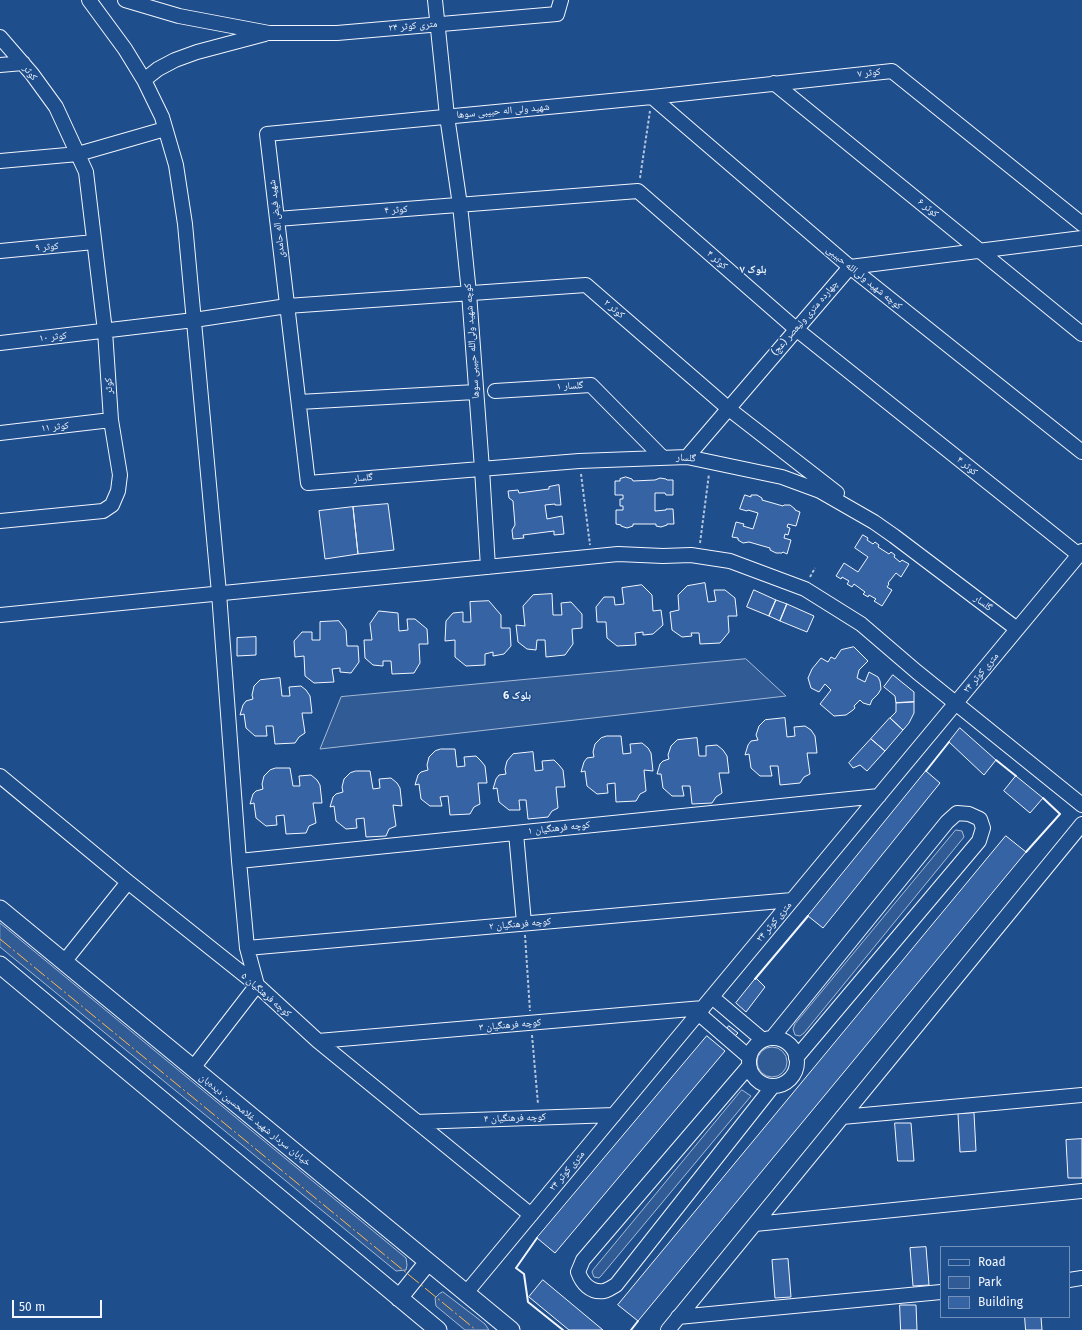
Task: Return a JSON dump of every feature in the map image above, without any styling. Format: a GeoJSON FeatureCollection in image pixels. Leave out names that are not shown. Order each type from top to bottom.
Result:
{"type":"FeatureCollection","features":[{"type":"Feature","properties":{"kind":"main road","name":"خیابان سردار شهید غلامحسین دیده‌بان"},"geometry":{"type":"LineString","coordinates":[[0,909],[511,1330]]}},
{"type":"Feature","properties":{"kind":"main road"},"geometry":{"type":"LineString","coordinates":[[0,965],[438,1330]]}},
{"type":"Feature","properties":{"kind":"main road"},"geometry":{"type":"LineString","coordinates":[[399,1298],[428,1262]]}},
{"type":"Feature","properties":{"kind":"street"},"geometry":{"type":"LineString","coordinates":[[89,0],[125,49],[144,80],[162,117],[176,165],[186,224],[219,593],[247,948],[257,985],[193,1068]]}},
{"type":"Feature","properties":{"kind":"street","name":"۲۴ متری کوثر"},"geometry":{"type":"LineString","coordinates":[[124,0],[179,16],[269,32],[337,33],[557,14],[561,0]]}},
{"type":"Feature","properties":{"kind":"street","name":"شهید ولی اله حبیبی سوها"},"geometry":{"type":"LineString","coordinates":[[435,0],[447,116],[652,97]]}},
{"type":"Feature","properties":{"kind":"street","name":"۲۴ متری کوثر"},"geometry":{"type":"LineString","coordinates":[[144,80],[158,69],[175,60],[197,52],[269,32]]}},
{"type":"Feature","properties":{"kind":"street","name":"کوثر"},"geometry":{"type":"LineString","coordinates":[[0,37],[32,74],[56,108],[86,172],[105,331],[111,420],[120,475],[118,491],[112,505],[103,511],[0,521]]}},
{"type":"Feature","properties":{"kind":"street"},"geometry":{"type":"LineString","coordinates":[[0,66],[23,63]]}},
{"type":"Feature","properties":{"kind":"street","name":"کوثر ۷"},"geometry":{"type":"LineString","coordinates":[[652,97],[892,71],[1082,224]]}},
{"type":"Feature","properties":{"kind":"street","name":"کوثر ۶"},"geometry":{"type":"LineString","coordinates":[[774,83],[981,250],[1082,334]]}},
{"type":"Feature","properties":{"kind":"street","name":"کوچه شهید ولی‌الله حبیبی"},"geometry":{"type":"LineString","coordinates":[[652,97],[850,267],[1082,452]]}},
{"type":"Feature","properties":{"kind":"street","name":"کوچه شهید ولی‌الله حبیبی سوها"},"geometry":{"type":"LineString","coordinates":[[447,116],[460,205],[469,293],[488,566]]}},
{"type":"Feature","properties":{"kind":"street","name":"شهید فیض اله حامدی"},"geometry":{"type":"LineString","coordinates":[[308,483],[267,134],[447,116]]}},
{"type":"Feature","properties":{"kind":"street"},"geometry":{"type":"LineString","coordinates":[[0,161],[78,154],[165,129]]}},
{"type":"Feature","properties":{"kind":"street","name":"کوثر ۴"},"geometry":{"type":"LineString","coordinates":[[277,219],[638,191],[796,329],[1080,553]]}},
{"type":"Feature","properties":{"kind":"street"},"geometry":{"type":"LineString","coordinates":[[850,267],[1082,238]]}},
{"type":"Feature","properties":{"kind":"street","name":"کوثر ۹"},"geometry":{"type":"LineString","coordinates":[[0,251],[94,242]]}},
{"type":"Feature","properties":{"kind":"street","name":"چهارده متری ولیعصر (عج)"},"geometry":{"type":"LineString","coordinates":[[687,456],[850,267]]}},
{"type":"Feature","properties":{"kind":"street","name":"کوثر ۲"},"geometry":{"type":"LineString","coordinates":[[194,320],[288,306],[586,284],[728,409],[874,522]]}},
{"type":"Feature","properties":{"kind":"street","name":"کوثر ۱۰"},"geometry":{"type":"LineString","coordinates":[[0,343],[194,320]]}},
{"type":"Feature","properties":{"kind":"street","name":"گلسار ۱"},"geometry":{"type":"LineString","coordinates":[[495,391],[591,385],[662,457]]}},
{"type":"Feature","properties":{"kind":"street"},"geometry":{"type":"LineString","coordinates":[[299,402],[476,392]]}},
{"type":"Feature","properties":{"kind":"street","name":"کوثر ۱۱"},"geometry":{"type":"LineString","coordinates":[[0,433],[111,420]]}},
{"type":"Feature","properties":{"kind":"street","name":"گلسار"},"geometry":{"type":"LineString","coordinates":[[308,483],[579,461],[687,456],[782,477],[820,491],[874,522],[1017,629]]}},
{"type":"Feature","properties":{"kind":"street","name":"۲۴ متری کوثر"},"geometry":{"type":"LineString","coordinates":[[466,1293],[1080,553]]}},
{"type":"Feature","properties":{"kind":"street"},"geometry":{"type":"LineString","coordinates":[[0,615],[618,554],[699,556],[730,562],[805,589],[861,624],[955,704],[1082,806]]}},
{"type":"Feature","properties":{"kind":"street","name":"کوچه فرهنگیان ۵"},"geometry":{"type":"LineString","coordinates":[[0,776],[128,882],[257,985],[318,1041],[531,1215]]}},
{"type":"Feature","properties":{"kind":"street","name":"کوچه فرهنگیان ۱"},"geometry":{"type":"LineString","coordinates":[[239,861],[879,796]]}},
{"type":"Feature","properties":{"kind":"street"},"geometry":{"type":"LineString","coordinates":[[773,1086],[616,1285],[604,1291],[592,1290],[582,1283],[578,1272],[583,1260],[749,1061],[754,1047],[767,1039],[947,822],[957,813],[969,814],[980,819],[983,828],[979,841],[796,1058]]}},
{"type":"Feature","properties":{"kind":"street"},"geometry":{"type":"LineString","coordinates":[[668,1330],[1082,824]]}},
{"type":"Feature","properties":{"kind":"street"},"geometry":{"type":"LineString","coordinates":[[516,833],[524,924]]}},
{"type":"Feature","properties":{"kind":"street"},"geometry":{"type":"LineString","coordinates":[[64,962],[128,882]]}},
{"type":"Feature","properties":{"kind":"street","name":"کوچه فرهنگیان ۲"},"geometry":{"type":"LineString","coordinates":[[247,948],[792,900]]}},
{"type":"Feature","properties":{"kind":"street"},"geometry":{"type":"LineString","coordinates":[[701,1011],[749,1061],[755,1078],[760,1082],[773,1086],[780,1085],[795,1072],[796,1058],[791,1046],[779,1039],[767,1039],[712,997]]}},
{"type":"Feature","properties":{"kind":"street","name":"کوچه فرهنگیان ۳"},"geometry":{"type":"LineString","coordinates":[[318,1041],[701,1011]]}},
{"type":"Feature","properties":{"kind":"street"},"geometry":{"type":"LineString","coordinates":[[842,1117],[1082,1095]]}},
{"type":"Feature","properties":{"kind":"street","name":"کوچه فرهنگیان ۴"},"geometry":{"type":"LineString","coordinates":[[417,1122],[614,1115]]}},
{"type":"Feature","properties":{"kind":"street"},"geometry":{"type":"LineString","coordinates":[[755,1224],[1082,1191]]}},
{"type":"Feature","properties":{"kind":"street"},"geometry":{"type":"LineString","coordinates":[[1070,1280],[1082,1278]]}},
{"type":"Feature","properties":{"kind":"street"},"geometry":{"type":"LineString","coordinates":[[678,1317],[940,1292]]}},
{"type":"Feature","properties":{"kind":"path"},"geometry":{"type":"LineString","coordinates":[[638,191],[652,97]]}},
{"type":"Feature","properties":{"kind":"path"},"geometry":{"type":"LineString","coordinates":[[579,461],[592,557]]}},
{"type":"Feature","properties":{"kind":"path"},"geometry":{"type":"LineString","coordinates":[[699,556],[710,461]]}},
{"type":"Feature","properties":{"kind":"green space"},"geometry":{"type":"Polygon","coordinates":[[[746,659],[786,696],[320,749],[341,697],[746,659]]]}},
{"type":"Feature","properties":{"kind":"green space"},"geometry":{"type":"Polygon","coordinates":[[[956,830],[962,831],[964,837],[804,1033],[800,1036],[795,1035],[793,1029],[795,1024],[956,830]]]}},
{"type":"Feature","properties":{"kind":"green space"},"geometry":{"type":"Polygon","coordinates":[[[0,923],[406,1258],[406,1270],[396,1271],[0,947],[0,923]]]}},
{"type":"Feature","properties":{"kind":"green space"},"geometry":{"type":"Polygon","coordinates":[[[772,1047],[783,1051],[787,1062],[783,1073],[772,1077],[761,1073],[757,1062],[761,1051],[772,1047]]]}},
{"type":"Feature","properties":{"kind":"green space"},"geometry":{"type":"Polygon","coordinates":[[[742,1090],[751,1096],[601,1276],[599,1278],[594,1277],[592,1272],[593,1270],[742,1090]]]}},
{"type":"Feature","properties":{"kind":"green space"},"geometry":{"type":"Polygon","coordinates":[[[443,1292],[485,1324],[489,1330],[465,1330],[436,1306],[435,1298],[443,1292]]]}},
{"type":"Feature","properties":{"kind":"building"},"geometry":{"type":"Polygon","coordinates":[[[626,477],[632,479],[633,481],[655,480],[660,478],[673,480],[673,495],[655,493],[655,511],[673,509],[674,524],[667,524],[661,527],[656,526],[656,524],[633,524],[633,526],[627,528],[616,524],[616,510],[623,510],[623,506],[620,506],[620,499],[623,499],[623,495],[615,495],[615,481],[620,481],[620,479],[626,477]]]}},
{"type":"Feature","properties":{"kind":"building"},"geometry":{"type":"Polygon","coordinates":[[[559,485],[561,505],[545,505],[547,519],[562,516],[564,534],[554,535],[554,531],[523,535],[524,538],[513,539],[512,530],[515,525],[513,501],[509,498],[508,491],[518,490],[519,493],[549,489],[549,487],[559,485]]]}},
{"type":"Feature","properties":{"kind":"building"},"geometry":{"type":"Polygon","coordinates":[[[745,495],[751,497],[751,495],[757,495],[762,498],[762,500],[783,506],[790,505],[795,510],[800,512],[796,526],[788,524],[787,527],[790,528],[788,535],[785,534],[784,538],[791,540],[787,554],[783,552],[776,553],[770,550],[770,548],[749,542],[743,543],[738,540],[738,538],[732,537],[736,522],[753,529],[758,513],[740,509],[745,495]]]}},
{"type":"Feature","properties":{"kind":"building"},"geometry":{"type":"Polygon","coordinates":[[[388,504],[394,550],[358,554],[353,507],[388,504]]]}},
{"type":"Feature","properties":{"kind":"building"},"geometry":{"type":"Polygon","coordinates":[[[353,507],[358,554],[325,559],[319,511],[353,507]]]}},
{"type":"Feature","properties":{"kind":"building"},"geometry":{"type":"Polygon","coordinates":[[[863,535],[868,538],[867,540],[873,544],[875,542],[879,545],[878,547],[889,554],[891,552],[900,562],[902,560],[909,564],[901,577],[896,573],[888,583],[889,584],[887,587],[892,590],[882,606],[874,601],[876,599],[869,595],[868,597],[863,594],[865,592],[854,584],[852,587],[847,584],[849,581],[842,577],[841,579],[836,576],[844,563],[858,572],[868,557],[855,548],[863,535]]]}},
{"type":"Feature","properties":{"kind":"building"},"geometry":{"type":"Polygon","coordinates":[[[705,583],[708,602],[716,601],[714,590],[725,590],[735,598],[737,616],[728,616],[729,632],[720,643],[700,644],[699,633],[691,633],[692,636],[682,637],[672,630],[670,612],[679,610],[678,595],[687,586],[705,583]]]}},
{"type":"Feature","properties":{"kind":"building"},"geometry":{"type":"Polygon","coordinates":[[[642,585],[652,595],[653,611],[661,610],[663,625],[653,634],[643,635],[643,632],[635,633],[636,645],[617,646],[607,638],[606,622],[597,622],[596,607],[604,597],[614,597],[615,605],[624,604],[622,588],[642,585]]]}},
{"type":"Feature","properties":{"kind":"building"},"geometry":{"type":"Polygon","coordinates":[[[754,590],[776,600],[769,616],[747,607],[754,590]]]}},
{"type":"Feature","properties":{"kind":"building"},"geometry":{"type":"Polygon","coordinates":[[[552,594],[553,615],[562,615],[561,603],[571,602],[582,614],[582,628],[572,629],[573,644],[565,655],[546,657],[545,640],[537,640],[536,650],[527,649],[518,642],[516,625],[525,626],[523,606],[533,595],[552,594]]]}},
{"type":"Feature","properties":{"kind":"building"},"geometry":{"type":"Polygon","coordinates":[[[776,600],[787,604],[780,621],[769,616],[776,600]]]}},
{"type":"Feature","properties":{"kind":"building"},"geometry":{"type":"Polygon","coordinates":[[[489,601],[501,615],[501,628],[510,628],[511,646],[504,654],[493,656],[493,652],[485,654],[485,665],[466,666],[455,657],[455,640],[445,641],[446,621],[453,613],[463,612],[463,622],[471,622],[470,602],[489,601]]]}},
{"type":"Feature","properties":{"kind":"building"},"geometry":{"type":"Polygon","coordinates":[[[787,604],[814,616],[807,632],[780,621],[787,604]]]}},
{"type":"Feature","properties":{"kind":"building"},"geometry":{"type":"Polygon","coordinates":[[[379,611],[398,613],[399,631],[408,630],[407,619],[415,619],[427,629],[428,644],[419,644],[420,663],[414,673],[392,674],[391,661],[383,661],[383,666],[373,665],[365,658],[364,640],[372,640],[370,624],[379,611]]]}},
{"type":"Feature","properties":{"kind":"building"},"geometry":{"type":"Polygon","coordinates":[[[339,621],[346,630],[347,646],[358,646],[359,662],[351,673],[340,672],[340,668],[332,669],[334,682],[314,683],[305,676],[304,656],[295,657],[294,641],[302,632],[312,632],[312,640],[320,640],[320,622],[339,621]]]}},
{"type":"Feature","properties":{"kind":"building"},"geometry":{"type":"Polygon","coordinates":[[[256,637],[256,655],[237,656],[237,638],[256,637]]]}},
{"type":"Feature","properties":{"kind":"building"},"geometry":{"type":"Polygon","coordinates":[[[854,647],[868,661],[859,670],[857,678],[865,682],[869,672],[878,677],[881,689],[870,705],[863,703],[860,700],[854,706],[855,708],[846,715],[834,716],[820,704],[831,690],[825,684],[819,692],[811,688],[808,678],[812,669],[821,658],[828,662],[831,657],[835,659],[841,650],[854,647]]]}},
{"type":"Feature","properties":{"kind":"building"},"geometry":{"type":"Polygon","coordinates":[[[893,675],[914,692],[914,702],[896,703],[895,696],[884,687],[893,675]]]}},
{"type":"Feature","properties":{"kind":"building"},"geometry":{"type":"Polygon","coordinates":[[[280,678],[282,696],[290,696],[289,687],[301,686],[310,696],[312,713],[302,713],[305,733],[299,737],[295,743],[275,744],[273,726],[266,726],[267,736],[255,736],[246,728],[244,714],[240,715],[246,701],[253,699],[252,695],[254,686],[260,680],[280,678]]]}},
{"type":"Feature","properties":{"kind":"building"},"geometry":{"type":"Polygon","coordinates":[[[914,702],[914,713],[909,723],[903,730],[890,718],[896,712],[896,703],[914,702]]]}},
{"type":"Feature","properties":{"kind":"building"},"geometry":{"type":"Polygon","coordinates":[[[785,718],[787,737],[795,736],[794,727],[805,726],[811,730],[815,736],[817,753],[807,753],[810,774],[804,777],[800,783],[780,785],[778,766],[770,766],[772,776],[760,776],[751,768],[749,754],[745,755],[751,741],[758,740],[756,735],[759,726],[765,720],[785,718]]]}},
{"type":"Feature","properties":{"kind":"building"},"geometry":{"type":"Polygon","coordinates":[[[890,718],[903,730],[885,751],[871,739],[890,718]]]}},
{"type":"Feature","properties":{"kind":"building"},"geometry":{"type":"Polygon","coordinates":[[[960,728],[996,760],[984,775],[949,742],[960,728]]]}},
{"type":"Feature","properties":{"kind":"building"},"geometry":{"type":"Polygon","coordinates":[[[607,736],[621,736],[623,754],[631,753],[630,744],[642,743],[651,753],[653,771],[644,770],[646,791],[640,794],[636,801],[616,802],[615,783],[607,784],[608,793],[597,794],[587,786],[585,771],[581,772],[584,762],[587,758],[594,757],[593,752],[595,744],[601,738],[607,736]]]}},
{"type":"Feature","properties":{"kind":"building"},"geometry":{"type":"Polygon","coordinates":[[[697,738],[699,756],[706,756],[706,746],[717,745],[727,756],[729,773],[719,773],[722,793],[716,797],[712,803],[692,804],[690,786],[682,786],[684,796],[672,796],[663,788],[661,774],[657,774],[660,764],[669,759],[668,755],[671,746],[677,740],[697,738]]]}},
{"type":"Feature","properties":{"kind":"building"},"geometry":{"type":"Polygon","coordinates":[[[871,739],[885,751],[867,771],[860,765],[853,768],[849,763],[871,739]]]}},
{"type":"Feature","properties":{"kind":"building"},"geometry":{"type":"Polygon","coordinates":[[[441,749],[455,749],[457,767],[465,766],[464,757],[476,756],[485,766],[487,783],[478,783],[480,804],[474,807],[470,814],[450,815],[448,796],[440,797],[442,806],[430,806],[421,799],[419,784],[415,785],[418,775],[421,772],[428,770],[427,765],[429,757],[435,751],[441,749]]]}},
{"type":"Feature","properties":{"kind":"building"},"geometry":{"type":"Polygon","coordinates":[[[533,752],[535,771],[543,770],[542,761],[554,760],[563,770],[565,787],[556,787],[558,808],[552,811],[548,817],[528,819],[526,800],[519,800],[520,810],[509,810],[499,802],[497,788],[493,789],[499,775],[506,774],[505,769],[507,761],[513,754],[533,752]]]}},
{"type":"Feature","properties":{"kind":"building"},"geometry":{"type":"Polygon","coordinates":[[[276,768],[290,768],[293,786],[300,786],[299,776],[311,775],[320,785],[322,803],[313,803],[316,823],[309,826],[306,833],[286,834],[284,815],[276,816],[277,825],[266,826],[256,818],[254,803],[250,804],[253,794],[256,791],[263,789],[262,784],[264,776],[270,770],[276,768]]]}},
{"type":"Feature","properties":{"kind":"building"},"geometry":{"type":"Polygon","coordinates":[[[356,771],[370,771],[373,789],[380,788],[379,779],[391,778],[400,788],[402,806],[393,805],[396,826],[389,829],[386,836],[366,837],[364,818],[356,819],[357,828],[346,829],[336,821],[334,806],[330,807],[333,797],[336,794],[343,792],[342,787],[344,779],[350,773],[356,771]]]}},
{"type":"Feature","properties":{"kind":"building"},"geometry":{"type":"Polygon","coordinates":[[[926,771],[940,783],[823,928],[808,916],[926,771]]]}},
{"type":"Feature","properties":{"kind":"building"},"geometry":{"type":"Polygon","coordinates":[[[1016,776],[1043,798],[1030,813],[1004,791],[1016,776]]]}},
{"type":"Feature","properties":{"kind":"building"},"geometry":{"type":"Polygon","coordinates":[[[1006,836],[1026,852],[638,1321],[618,1305],[1006,836]]]}},
{"type":"Feature","properties":{"kind":"building"},"geometry":{"type":"Polygon","coordinates":[[[756,978],[765,987],[746,1012],[736,1003],[756,978]]]}},
{"type":"Feature","properties":{"kind":"building"},"geometry":{"type":"Polygon","coordinates":[[[729,1026],[738,1033],[733,1038],[725,1031],[729,1026]]]}},
{"type":"Feature","properties":{"kind":"building"},"geometry":{"type":"Polygon","coordinates":[[[707,1036],[725,1051],[555,1253],[537,1238],[707,1036]]]}},
{"type":"Feature","properties":{"kind":"building"},"geometry":{"type":"Polygon","coordinates":[[[974,1113],[976,1151],[960,1152],[958,1114],[974,1113]]]}},
{"type":"Feature","properties":{"kind":"building"},"geometry":{"type":"Polygon","coordinates":[[[895,1123],[911,1123],[914,1161],[898,1161],[895,1123]]]}},
{"type":"Feature","properties":{"kind":"building"},"geometry":{"type":"Polygon","coordinates":[[[1082,1139],[1082,1178],[1068,1178],[1066,1140],[1082,1139]]]}},
{"type":"Feature","properties":{"kind":"building"},"geometry":{"type":"Polygon","coordinates":[[[926,1247],[929,1285],[913,1286],[910,1248],[926,1247]]]}},
{"type":"Feature","properties":{"kind":"building"},"geometry":{"type":"Polygon","coordinates":[[[788,1259],[791,1297],[775,1298],[772,1260],[788,1259]]]}},
{"type":"Feature","properties":{"kind":"building"},"geometry":{"type":"Polygon","coordinates":[[[543,1280],[603,1330],[569,1330],[529,1297],[543,1280]]]}},
{"type":"Feature","properties":{"kind":"building"},"geometry":{"type":"Polygon","coordinates":[[[900,1305],[916,1305],[917,1330],[901,1330],[900,1305]]]}},
{"type":"Feature","properties":{"kind":"building"},"geometry":{"type":"Polygon","coordinates":[[[1025,1318],[1041,1318],[1042,1330],[1026,1330],[1025,1318]]]}},
{"type":"Feature","properties":{"kind":"wall"},"geometry":{"type":"LineString","coordinates":[[926,771],[949,742]]}},
{"type":"Feature","properties":{"kind":"wall"},"geometry":{"type":"LineString","coordinates":[[996,760],[1016,776]]}},
{"type":"Feature","properties":{"kind":"wall"},"geometry":{"type":"LineString","coordinates":[[1026,852],[1060,814],[1043,798]]}},
{"type":"Feature","properties":{"kind":"wall"},"geometry":{"type":"LineString","coordinates":[[755,979],[808,916]]}},
{"type":"Feature","properties":{"kind":"wall"},"geometry":{"type":"LineString","coordinates":[[537,1238],[516,1268],[524,1274],[528,1302],[563,1330]]}},
{"type":"Feature","properties":{"kind":"wall"},"geometry":{"type":"LineString","coordinates":[[631,1330],[638,1321]]}},
{"type":"Feature","properties":{"kind":"power"},"geometry":{"type":"LineString","coordinates":[[0,939],[476,1330]]}},
{"type":"Feature","properties":{"kind":"district","name":"بلوک ۷"},"geometry":{"type":"Point","coordinates":[753,270]}},
{"type":"Feature","properties":{"kind":"district","name":"بلوک 6"},"geometry":{"type":"Point","coordinates":[517,696]}}]}
